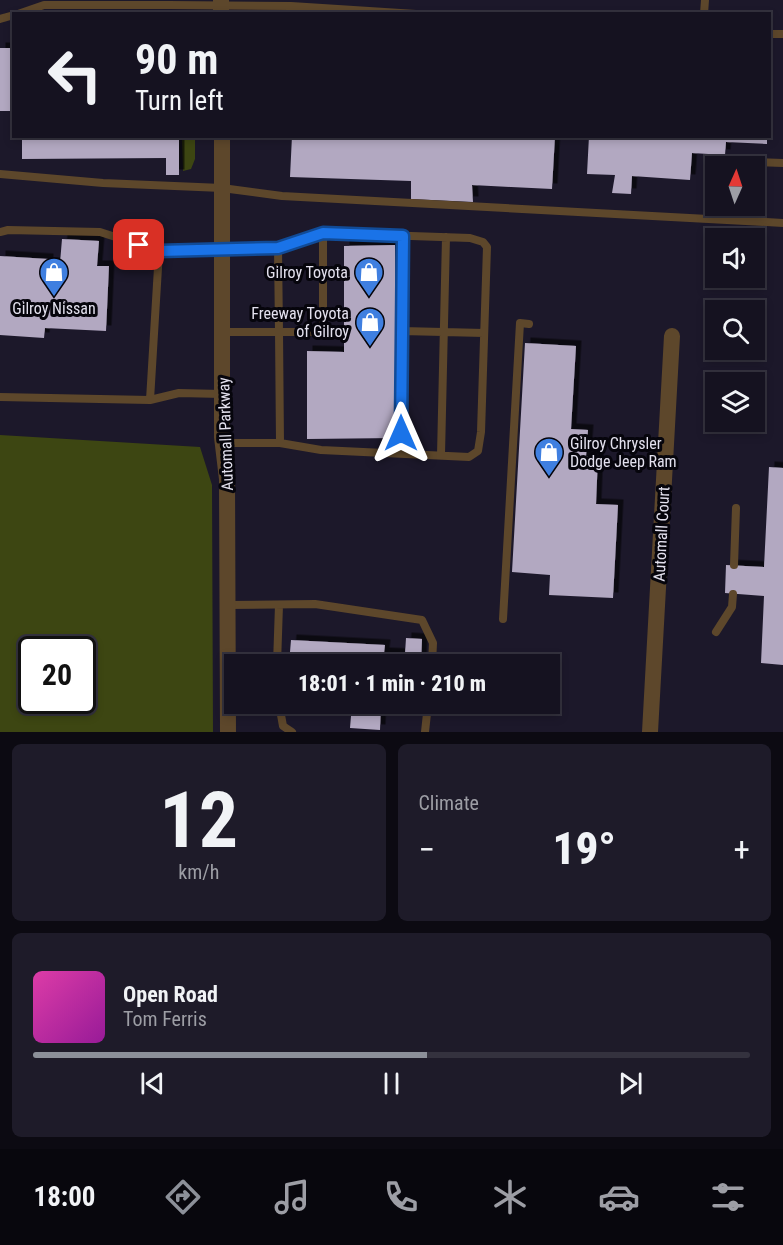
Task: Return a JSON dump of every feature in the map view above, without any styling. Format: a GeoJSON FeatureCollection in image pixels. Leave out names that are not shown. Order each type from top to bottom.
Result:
{"type":"FeatureCollection","features":[{"type":"Feature","properties":{"kind":"street","name":"Automall Parkway"},"geometry":{"type":"LineString","coordinates":[[222,138],[222,443],[227,479],[228,732]]}},
{"type":"Feature","properties":{"kind":"street","name":"Automall Court"},"geometry":{"type":"LineString","coordinates":[[650,732],[672,336]]}},
{"type":"Feature","properties":{"kind":"lane"},"geometry":{"type":"LineString","coordinates":[[22,12],[44,5],[291,6],[385,12]]}},
{"type":"Feature","properties":{"kind":"lane"},"geometry":{"type":"LineString","coordinates":[[765,162],[783,163]]}},
{"type":"Feature","properties":{"kind":"lane"},"geometry":{"type":"LineString","coordinates":[[0,174],[103,183],[222,188],[294,196],[783,223]]}},
{"type":"Feature","properties":{"kind":"lane"},"geometry":{"type":"LineString","coordinates":[[729,216],[729,220]]}},
{"type":"Feature","properties":{"kind":"lane"},"geometry":{"type":"LineString","coordinates":[[0,232],[8,230],[100,232],[159,251],[278,248],[323,233],[470,238],[483,242],[486,247],[484,333],[481,432],[478,451],[469,457],[321,450],[280,442],[222,443]]}},
{"type":"Feature","properties":{"kind":"lane"},"geometry":{"type":"LineString","coordinates":[[222,332],[322,332],[323,233]]}},
{"type":"Feature","properties":{"kind":"lane"},"geometry":{"type":"LineString","coordinates":[[401,453],[403,236]]}},
{"type":"Feature","properties":{"kind":"lane"},"geometry":{"type":"LineString","coordinates":[[441,455],[446,237]]}},
{"type":"Feature","properties":{"kind":"lane"},"geometry":{"type":"LineString","coordinates":[[278,248],[280,442]]}},
{"type":"Feature","properties":{"kind":"lane"},"geometry":{"type":"LineString","coordinates":[[150,400],[159,251]]}},
{"type":"Feature","properties":{"kind":"lane"},"geometry":{"type":"LineString","coordinates":[[503,619],[520,323],[529,324]]}},
{"type":"Feature","properties":{"kind":"lane"},"geometry":{"type":"LineString","coordinates":[[402,331],[484,333]]}},
{"type":"Feature","properties":{"kind":"lane"},"geometry":{"type":"LineString","coordinates":[[0,397],[150,400],[179,393],[222,393]]}},
{"type":"Feature","properties":{"kind":"lane"},"geometry":{"type":"LineString","coordinates":[[734,565],[736,508]]}},
{"type":"Feature","properties":{"kind":"lane"},"geometry":{"type":"LineString","coordinates":[[716,632],[732,607],[733,594]]}},
{"type":"Feature","properties":{"kind":"lane"},"geometry":{"type":"LineString","coordinates":[[228,605],[315,604],[422,620],[433,642],[432,654]]}},
{"type":"Feature","properties":{"kind":"lane"},"geometry":{"type":"LineString","coordinates":[[278,654],[279,605]]}},
{"type":"Feature","properties":{"kind":"lane"},"geometry":{"type":"LineString","coordinates":[[280,714],[282,726],[292,732]]}},
{"type":"Feature","properties":{"kind":"lane"},"geometry":{"type":"LineString","coordinates":[[425,732],[427,714]]}},
{"type":"Feature","properties":{"kind":"green space"},"geometry":{"type":"Polygon","coordinates":[[[182,138],[195,138],[195,159],[191,169],[183,171],[182,138]]]}},
{"type":"Feature","properties":{"kind":"green space"},"geometry":{"type":"Polygon","coordinates":[[[0,435],[200,447],[212,485],[213,732],[0,732],[0,435]]]}},
{"type":"Feature","properties":{"kind":"building"},"geometry":{"type":"Polygon","coordinates":[[[0,48],[12,48],[12,111],[0,111],[0,48]]]}},
{"type":"Feature","properties":{"kind":"building"},"geometry":{"type":"Polygon","coordinates":[[[22,138],[179,138],[179,175],[166,175],[166,158],[22,159],[22,138]]]}},
{"type":"Feature","properties":{"kind":"building"},"geometry":{"type":"Polygon","coordinates":[[[292,138],[555,138],[552,189],[472,185],[473,202],[411,199],[411,181],[290,177],[292,138]]]}},
{"type":"Feature","properties":{"kind":"building"},"geometry":{"type":"Polygon","coordinates":[[[589,138],[767,138],[767,144],[726,142],[725,155],[692,153],[690,180],[632,176],[631,194],[612,193],[615,175],[587,174],[589,138]]]}},
{"type":"Feature","properties":{"kind":"building","name":"Gilroy Nissan"},"geometry":{"type":"Polygon","coordinates":[[[62,239],[99,241],[97,266],[109,266],[106,331],[45,328],[44,338],[0,335],[0,256],[48,259],[48,263],[60,263],[62,239]]]}},
{"type":"Feature","properties":{"kind":"building","name":"Gilroy Toyota"},"geometry":{"type":"Polygon","coordinates":[[[395,245],[396,438],[307,439],[307,351],[344,352],[344,246],[395,245]]]}},
{"type":"Feature","properties":{"kind":"building"},"geometry":{"type":"Polygon","coordinates":[[[525,343],[576,346],[571,429],[588,430],[586,456],[598,456],[596,504],[618,505],[613,598],[549,595],[550,575],[512,572],[525,343]]]}},
{"type":"Feature","properties":{"kind":"building"},"geometry":{"type":"Polygon","coordinates":[[[769,467],[783,468],[783,665],[761,663],[764,596],[725,593],[726,565],[764,567],[769,467]]]}},
{"type":"Feature","properties":{"kind":"building"},"geometry":{"type":"Polygon","coordinates":[[[406,638],[422,639],[421,654],[405,654],[406,638]]]}},
{"type":"Feature","properties":{"kind":"building"},"geometry":{"type":"Polygon","coordinates":[[[291,640],[385,645],[384,653],[405,654],[290,654],[291,640]]]}},
{"type":"Feature","properties":{"kind":"building"},"geometry":{"type":"Polygon","coordinates":[[[351,714],[381,714],[380,730],[350,728],[351,714]]]}},
{"type":"Feature","properties":{"kind":"place","name":"Gilroy Nissan"},"geometry":{"type":"Point","coordinates":[54,298]}},
{"type":"Feature","properties":{"kind":"place","name":"Gilroy Toyota"},"geometry":{"type":"Point","coordinates":[369,298]}},
{"type":"Feature","properties":{"kind":"place","name":"Freeway Toyota of Gilroy"},"geometry":{"type":"Point","coordinates":[370,348]}},
{"type":"Feature","properties":{"kind":"place","name":"Gilroy Chrysler Dodge Jeep Ram"},"geometry":{"type":"Point","coordinates":[549,478]}},
{"type":"Feature","properties":{"kind":"route"},"geometry":{"type":"LineString","coordinates":[[139,245],[159,251],[278,248],[323,233],[403,236],[401,433]]}}]}
